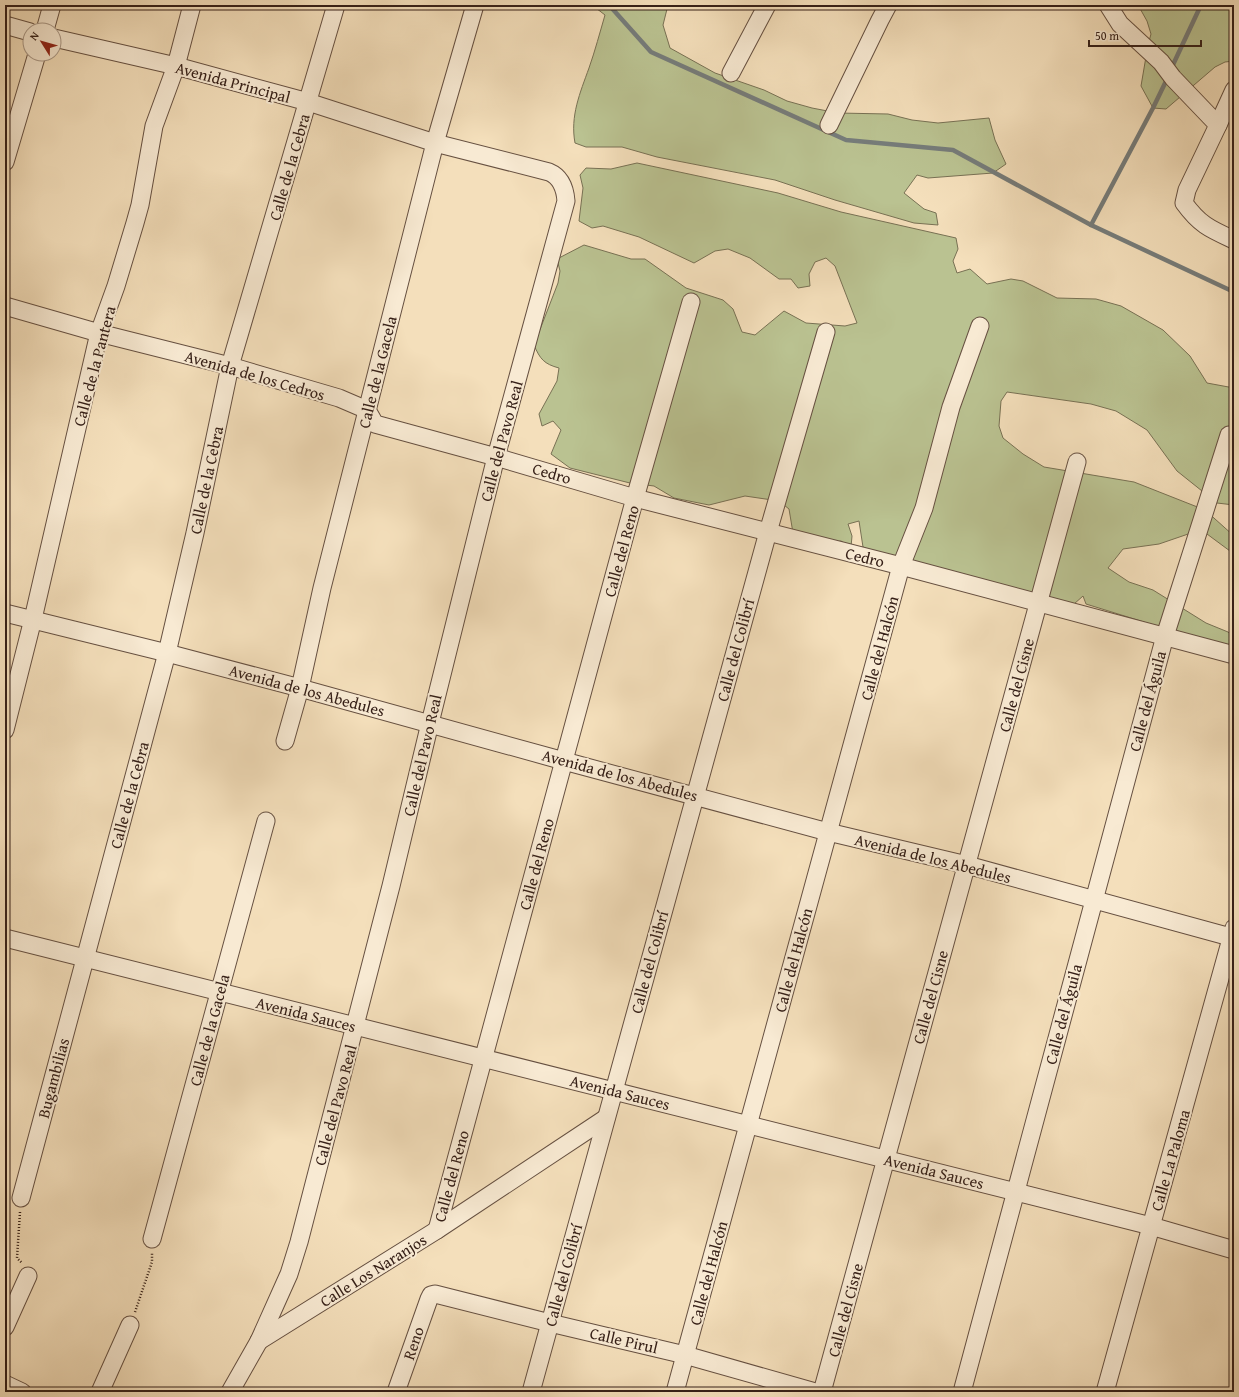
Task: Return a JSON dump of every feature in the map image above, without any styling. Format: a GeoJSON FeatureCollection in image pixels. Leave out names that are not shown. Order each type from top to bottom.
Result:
{"type":"FeatureCollection","features":[{"type":"Feature","properties":{"kind":"street"},"geometry":{"type":"LineString","coordinates":[[47,22],[52,5]]}},
{"type":"Feature","properties":{"kind":"street","name":"Calle de la Pantera"},"geometry":{"type":"LineString","coordinates":[[5,730],[33,619],[99,332],[116,286],[140,205],[154,126],[176,66],[192,5]]}},
{"type":"Feature","properties":{"kind":"street","name":"Calle de la Cebra"},"geometry":{"type":"LineString","coordinates":[[84,958],[168,653],[195,534],[230,366],[336,5]]}},
{"type":"Feature","properties":{"kind":"street","name":"Calle de la Gacela"},"geometry":{"type":"LineString","coordinates":[[285,741],[300,688],[322,588],[435,143],[475,5]]}},
{"type":"Feature","properties":{"kind":"street"},"geometry":{"type":"LineString","coordinates":[[731,73],[767,5]]}},
{"type":"Feature","properties":{"kind":"street"},"geometry":{"type":"LineString","coordinates":[[829,125],[888,5]]}},
{"type":"Feature","properties":{"kind":"street"},"geometry":{"type":"LineString","coordinates":[[1108,5],[1120,24],[1161,62],[1173,78],[1218,125]]}},
{"type":"Feature","properties":{"kind":"street"},"geometry":{"type":"LineString","coordinates":[[5,25],[22,30]]}},
{"type":"Feature","properties":{"kind":"street","name":"Avenida Principal"},"geometry":{"type":"LineString","coordinates":[[62,40],[176,66],[308,102],[435,143],[549,172]]}},
{"type":"Feature","properties":{"kind":"street"},"geometry":{"type":"LineString","coordinates":[[5,162],[35,62]]}},
{"type":"Feature","properties":{"kind":"street"},"geometry":{"type":"LineString","coordinates":[[1234,90],[1187,190],[1184,203],[1193,216],[1206,227],[1234,240]]}},
{"type":"Feature","properties":{"kind":"street","name":"Calle del Pavo Real"},"geometry":{"type":"LineString","coordinates":[[230,1392],[259,1341],[289,1274],[299,1242],[356,1026],[496,457],[566,201],[566,194],[561,181],[556,175],[549,172]]}},
{"type":"Feature","properties":{"kind":"street","name":"Calle del Reno"},"geometry":{"type":"LineString","coordinates":[[437,1230],[564,761],[691,302]]}},
{"type":"Feature","properties":{"kind":"street","name":"Avenida de los Cedros"},"geometry":{"type":"LineString","coordinates":[[5,306],[230,366],[339,398],[367,410],[375,424],[496,457]]}},
{"type":"Feature","properties":{"kind":"street","name":"Calle del Halcón"},"geometry":{"type":"LineString","coordinates":[[675,1392],[901,566],[924,508],[951,407],[980,326]]}},
{"type":"Feature","properties":{"kind":"street","name":"Calle del Colibrí"},"geometry":{"type":"LineString","coordinates":[[531,1392],[768,532],[826,332]]}},
{"type":"Feature","properties":{"kind":"street","name":"Calle del Águila"},"geometry":{"type":"LineString","coordinates":[[962,1392],[1165,636],[1229,435]]}},
{"type":"Feature","properties":{"kind":"street","name":"Cedro"},"geometry":{"type":"LineString","coordinates":[[496,457],[636,498],[901,566],[1234,655]]}},
{"type":"Feature","properties":{"kind":"street","name":"Calle del Cisne"},"geometry":{"type":"LineString","coordinates":[[822,1392],[1077,462]]}},
{"type":"Feature","properties":{"kind":"street","name":"Avenida de los Abedules"},"geometry":{"type":"LineString","coordinates":[[5,613],[168,653],[300,688],[828,832],[967,865],[1094,900],[1233,935]]}},
{"type":"Feature","properties":{"kind":"street","name":"Calle de la Gacela"},"geometry":{"type":"LineString","coordinates":[[152,1239],[266,821]]}},
{"type":"Feature","properties":{"kind":"street","name":"Calle La Paloma"},"geometry":{"type":"LineString","coordinates":[[1105,1392],[1233,935]]}},
{"type":"Feature","properties":{"kind":"street","name":"Avenida Sauces"},"geometry":{"type":"LineString","coordinates":[[5,938],[1016,1191],[1151,1226],[1234,1250]]}},
{"type":"Feature","properties":{"kind":"street","name":"Bugambilias"},"geometry":{"type":"LineString","coordinates":[[21,1198],[84,958]]}},
{"type":"Feature","properties":{"kind":"street","name":"Calle Los Naranjos"},"geometry":{"type":"LineString","coordinates":[[259,1341],[437,1230],[606,1118]]}},
{"type":"Feature","properties":{"kind":"street"},"geometry":{"type":"LineString","coordinates":[[5,1327],[28,1276]]}},
{"type":"Feature","properties":{"kind":"street","name":"Calle Pirul"},"geometry":{"type":"LineString","coordinates":[[431,1295],[435,1294],[685,1355],[815,1392]]}},
{"type":"Feature","properties":{"kind":"street","name":"Reno"},"geometry":{"type":"LineString","coordinates":[[396,1392],[431,1295]]}},
{"type":"Feature","properties":{"kind":"street"},"geometry":{"type":"LineString","coordinates":[[100,1392],[130,1326]]}},
{"type":"Feature","properties":{"kind":"street"},"geometry":{"type":"LineString","coordinates":[[5,1384],[22,1392]]}},
{"type":"Feature","properties":{"kind":"path"},"geometry":{"type":"LineString","coordinates":[[21,1198],[17,1258],[26,1268],[28,1276]]}},
{"type":"Feature","properties":{"kind":"path"},"geometry":{"type":"LineString","coordinates":[[130,1326],[152,1262],[152,1239]]}},
{"type":"Feature","properties":{"kind":"green space"},"geometry":{"type":"Polygon","coordinates":[[[592,5],[668,5],[663,25],[670,48],[715,73],[764,90],[787,101],[838,113],[888,114],[912,120],[938,123],[989,118],[995,140],[1006,164],[993,173],[928,178],[917,175],[904,193],[924,209],[936,213],[938,225],[914,223],[835,200],[775,180],[657,157],[622,147],[586,147],[575,143],[574,123],[577,105],[605,15],[592,5]]]}},
{"type":"Feature","properties":{"kind":"green space"},"geometry":{"type":"Polygon","coordinates":[[[1138,5],[1234,5],[1234,61],[1225,62],[1215,67],[1166,109],[1153,108],[1141,86],[1151,34],[1147,21],[1138,5]]]}},
{"type":"Feature","properties":{"kind":"green space"},"geometry":{"type":"Polygon","coordinates":[[[637,163],[778,193],[841,212],[956,238],[958,249],[953,261],[957,273],[970,269],[987,284],[1011,279],[1023,281],[1057,298],[1096,299],[1121,306],[1163,330],[1190,356],[1207,383],[1234,388],[1234,505],[1217,503],[1177,471],[1147,430],[1116,411],[1091,404],[1007,392],[1001,401],[999,426],[1003,438],[1023,454],[1044,467],[1134,482],[1205,510],[1234,536],[1234,554],[1207,534],[1194,532],[1159,544],[1123,549],[1108,568],[1129,582],[1153,590],[1206,623],[1228,632],[1234,637],[1234,650],[1086,604],[1083,596],[1074,604],[883,557],[863,547],[859,521],[848,524],[852,536],[851,547],[841,541],[828,543],[793,533],[789,509],[779,501],[745,496],[709,505],[674,498],[654,486],[630,483],[570,468],[551,454],[561,430],[553,421],[542,426],[539,414],[557,381],[559,368],[546,363],[538,354],[534,345],[558,283],[560,271],[557,259],[584,245],[631,259],[645,259],[686,288],[723,300],[733,309],[742,332],[755,335],[784,311],[806,323],[845,326],[857,323],[835,266],[826,258],[815,262],[809,274],[810,286],[798,288],[791,279],[779,279],[750,258],[728,249],[715,251],[694,263],[639,237],[603,226],[592,228],[579,221],[583,188],[580,175],[586,168],[611,169],[637,163]]]}},
{"type":"Feature","properties":{"kind":"waterway"},"geometry":{"type":"LineString","coordinates":[[609,5],[651,52],[846,140],[953,150],[1091,225],[1234,292]]}},
{"type":"Feature","properties":{"kind":"waterway"},"geometry":{"type":"LineString","coordinates":[[1171,69],[1201,5]]}},
{"type":"Feature","properties":{"kind":"waterway"},"geometry":{"type":"LineString","coordinates":[[1091,225],[1168,77]]}}]}
